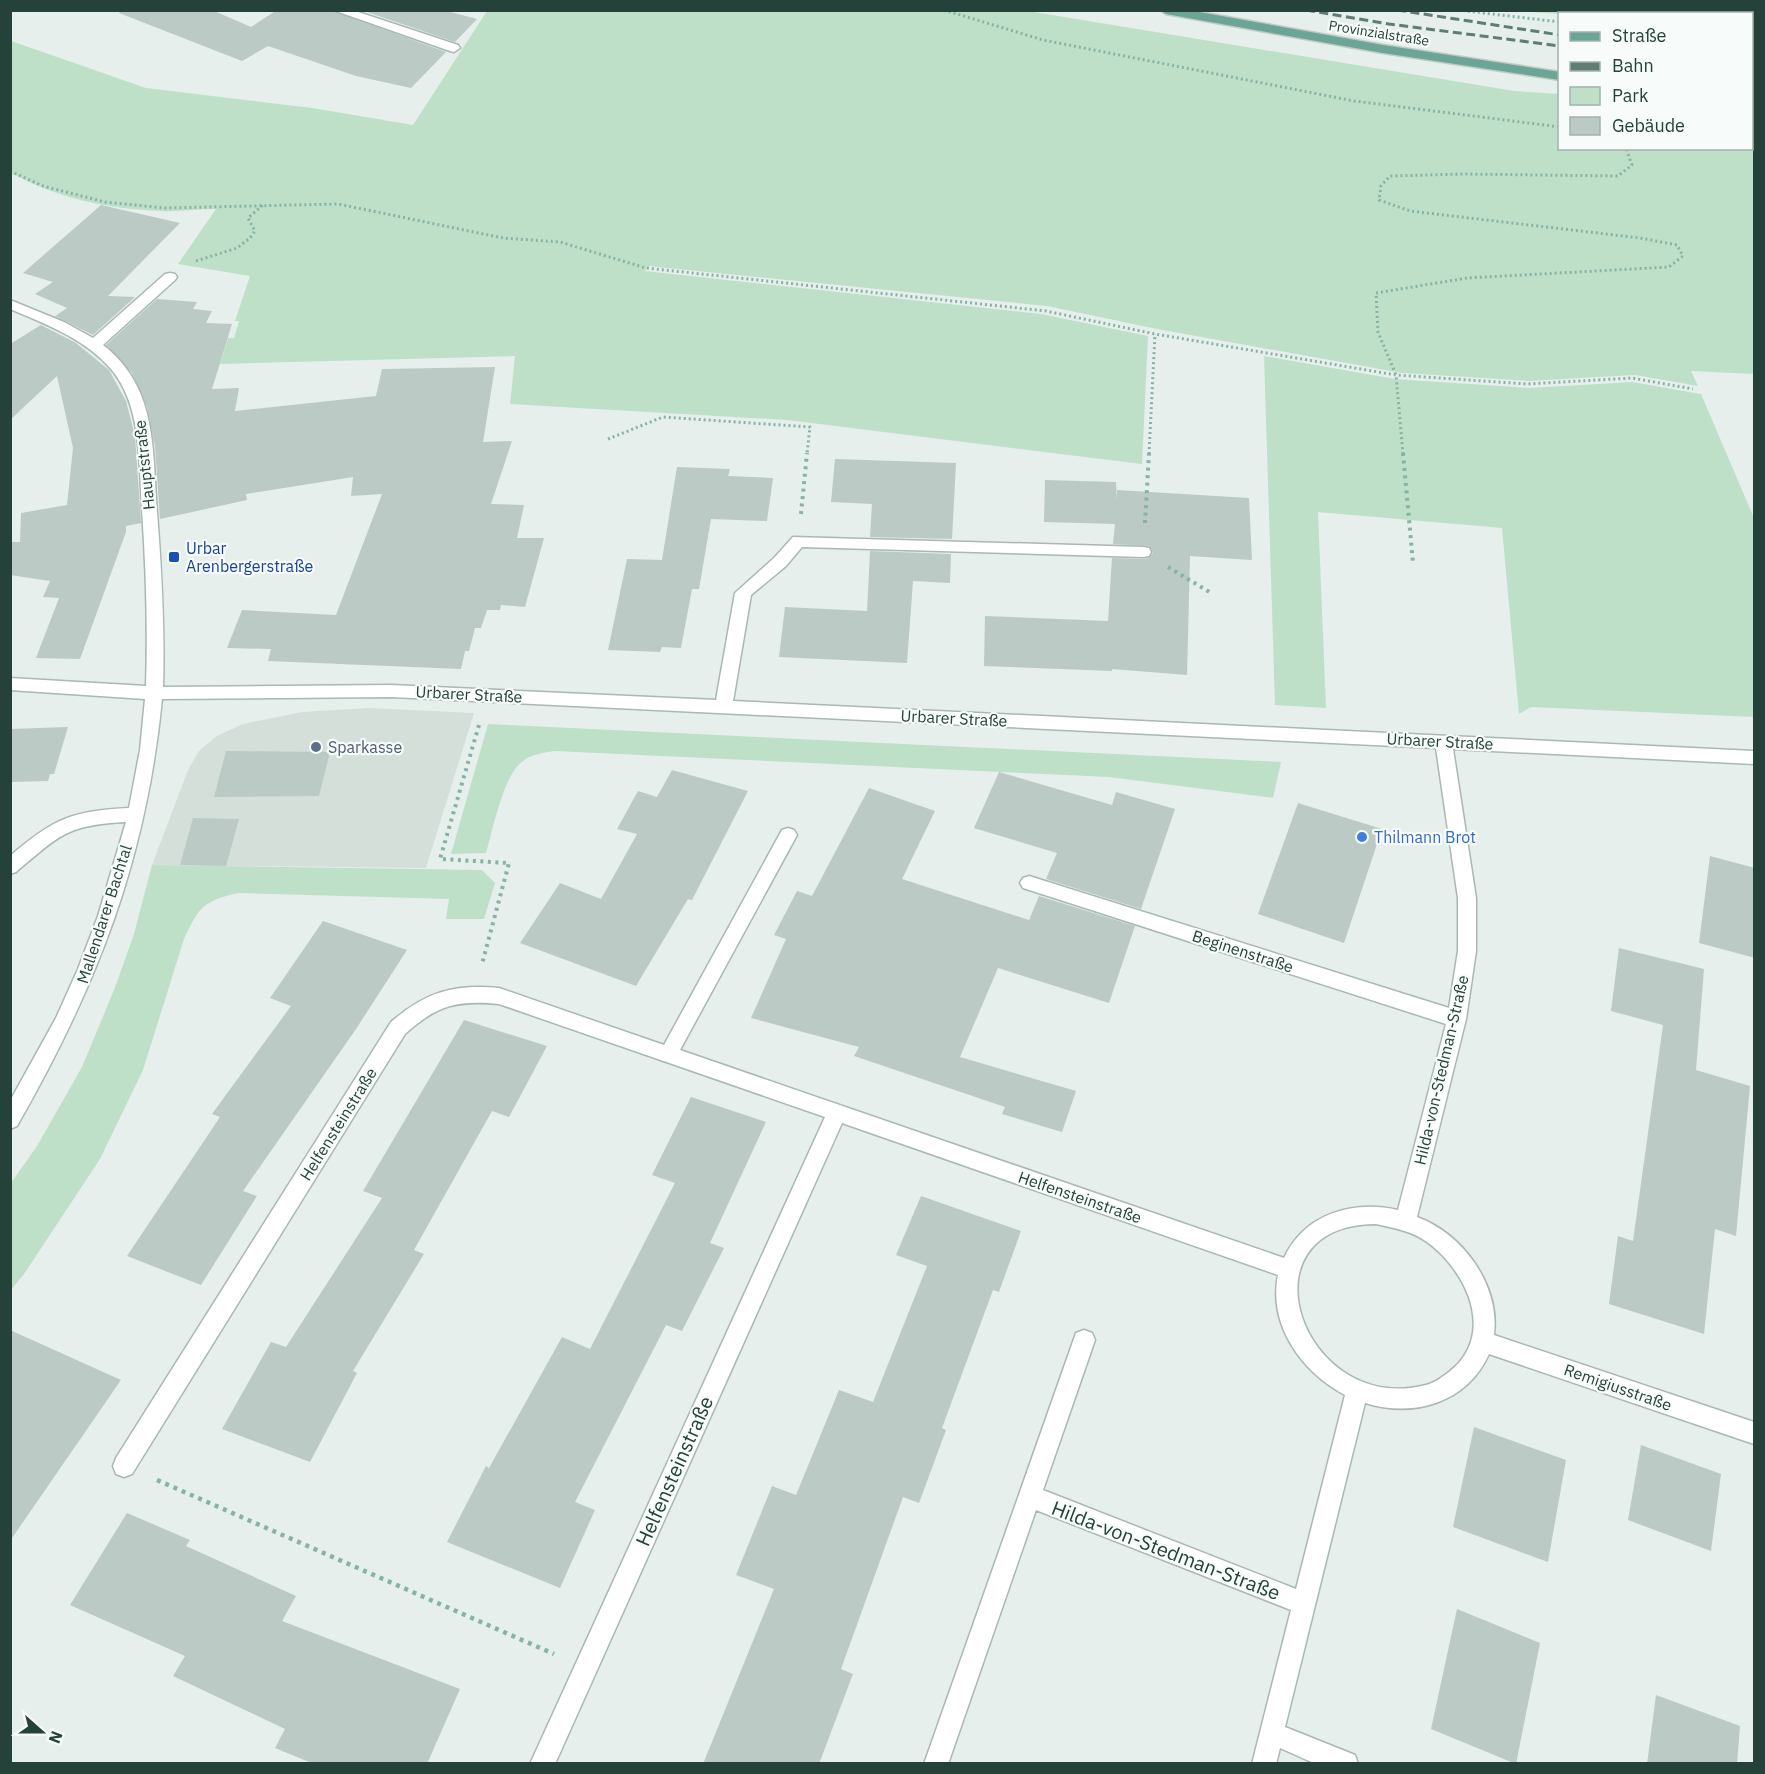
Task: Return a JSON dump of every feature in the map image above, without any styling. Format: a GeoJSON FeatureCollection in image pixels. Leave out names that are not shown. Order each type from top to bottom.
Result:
{"type":"FeatureCollection","features":[{"type":"Feature","properties":{"kind":"main road","name":"Provinzialstraße"},"geometry":{"type":"LineString","coordinates":[[1166,10],[1383,49],[1556,76]]}},
{"type":"Feature","properties":{"kind":"street"},"geometry":{"type":"LineString","coordinates":[[339,10],[454,48]]}},
{"type":"Feature","properties":{"kind":"street"},"geometry":{"type":"LineString","coordinates":[[93,346],[170,277]]}},
{"type":"Feature","properties":{"kind":"street","name":"Hauptstraße"},"geometry":{"type":"LineString","coordinates":[[10,303],[48,320],[93,346],[113,362],[127,380],[142,430],[154,567],[154,693]]}},
{"type":"Feature","properties":{"kind":"street"},"geometry":{"type":"LineString","coordinates":[[724,705],[743,593],[780,562],[798,541],[1143,552]]}},
{"type":"Feature","properties":{"kind":"street","name":"Urbarer Straße"},"geometry":{"type":"LineString","coordinates":[[10,684],[154,693],[340,690],[488,695],[1755,757]]}},
{"type":"Feature","properties":{"kind":"street","name":"Mallendarer Bachtal"},"geometry":{"type":"LineString","coordinates":[[10,1120],[43,1067],[98,945],[136,814],[154,693]]}},
{"type":"Feature","properties":{"kind":"street","name":"Hilda-von-Stedman-Straße"},"geometry":{"type":"LineString","coordinates":[[1406,1221],[1456,1019],[1467,951],[1467,898],[1443,741]]}},
{"type":"Feature","properties":{"kind":"street"},"geometry":{"type":"LineString","coordinates":[[10,867],[45,837],[68,823],[136,814]]}},
{"type":"Feature","properties":{"kind":"street"},"geometry":{"type":"LineString","coordinates":[[669,1053],[788,835]]}},
{"type":"Feature","properties":{"kind":"street","name":"Beginenstraße"},"geometry":{"type":"LineString","coordinates":[[1029,883],[1456,1019]]}},
{"type":"Feature","properties":{"kind":"street","name":"Helfensteinstraße"},"geometry":{"type":"LineString","coordinates":[[123,1466],[398,1028],[433,1001],[453,995],[474,993],[499,996],[1289,1269]]}},
{"type":"Feature","properties":{"kind":"street","name":"Helfensteinstraße"},"geometry":{"type":"LineString","coordinates":[[542,1764],[837,1113]]}},
{"type":"Feature","properties":{"kind":"street"},"geometry":{"type":"LineString","coordinates":[[1376,1215],[1406,1221],[1435,1236],[1459,1257],[1475,1283],[1484,1312],[1482,1341],[1471,1368],[1449,1387],[1422,1398],[1389,1400],[1357,1391],[1328,1375],[1306,1352],[1291,1325],[1285,1296],[1289,1269],[1302,1245],[1322,1228],[1347,1217],[1376,1215]]}},
{"type":"Feature","properties":{"kind":"street"},"geometry":{"type":"LineString","coordinates":[[936,1764],[1084,1340]]}},
{"type":"Feature","properties":{"kind":"street","name":"Remigiusstraße"},"geometry":{"type":"LineString","coordinates":[[1482,1341],[1755,1433]]}},
{"type":"Feature","properties":{"kind":"street","name":"Hilda-von-Stedman-Straße"},"geometry":{"type":"LineString","coordinates":[[1264,1764],[1357,1391]]}},
{"type":"Feature","properties":{"kind":"street","name":"Hilda-von-Stedman-Straße"},"geometry":{"type":"LineString","coordinates":[[1029,1496],[1304,1603]]}},
{"type":"Feature","properties":{"kind":"street"},"geometry":{"type":"LineString","coordinates":[[1272,1733],[1346,1764]]}},
{"type":"Feature","properties":{"kind":"path"},"geometry":{"type":"LineString","coordinates":[[944,10],[1043,40],[1354,101],[1558,127]]}},
{"type":"Feature","properties":{"kind":"path"},"geometry":{"type":"LineString","coordinates":[[1458,10],[1558,22]]}},
{"type":"Feature","properties":{"kind":"path"},"geometry":{"type":"LineString","coordinates":[[1413,563],[1396,375],[1378,332],[1376,293],[1467,278],[1669,267],[1683,256],[1677,245],[1640,238],[1410,211],[1379,201],[1381,186],[1390,176],[1462,174],[1618,176],[1632,165],[1627,150]]}},
{"type":"Feature","properties":{"kind":"path"},"geometry":{"type":"LineString","coordinates":[[10,171],[43,186],[105,202],[164,208],[338,204],[503,238],[560,242],[646,268],[1046,311],[1155,334],[1396,375],[1527,384],[1632,378],[1694,389]]}},
{"type":"Feature","properties":{"kind":"path"},"geometry":{"type":"LineString","coordinates":[[170,277],[205,256],[243,245],[251,239],[255,231],[248,218],[264,205]]}},
{"type":"Feature","properties":{"kind":"path"},"geometry":{"type":"LineString","coordinates":[[1155,334],[1143,552],[1210,593]]}},
{"type":"Feature","properties":{"kind":"path"},"geometry":{"type":"LineString","coordinates":[[608,439],[663,417],[810,428],[798,541]]}},
{"type":"Feature","properties":{"kind":"path"},"geometry":{"type":"LineString","coordinates":[[474,993],[509,863],[440,859],[488,695]]}},
{"type":"Feature","properties":{"kind":"path"},"geometry":{"type":"LineString","coordinates":[[123,1466],[585,1668]]}},
{"type":"Feature","properties":{"kind":"shaded area"},"geometry":{"type":"Polygon","coordinates":[[[369,708],[474,713],[426,868],[152,865],[188,770],[199,751],[217,736],[243,724],[302,712],[369,708]]]}},
{"type":"Feature","properties":{"kind":"green space"},"geometry":{"type":"Polygon","coordinates":[[[487,11],[1028,11],[1514,91],[1558,94],[1558,150],[1753,150],[1754,108],[1754,374],[1691,371],[1698,386],[1635,375],[1528,381],[1402,373],[1157,329],[1047,306],[648,266],[645,271],[1041,314],[1148,336],[1142,464],[787,420],[510,404],[515,356],[220,364],[228,338],[234,338],[239,321],[235,321],[250,276],[178,264],[216,209],[161,211],[102,205],[46,189],[11,173],[11,41],[146,88],[312,108],[413,125],[487,11]]]}},
{"type":"Feature","properties":{"kind":"green space"},"geometry":{"type":"Polygon","coordinates":[[[1515,11],[1754,11],[1754,30],[1753,12],[1558,12],[1558,14],[1515,11]]]}},
{"type":"Feature","properties":{"kind":"green space"},"geometry":{"type":"Polygon","coordinates":[[[1264,356],[1395,379],[1530,388],[1632,382],[1701,394],[1754,518],[1754,717],[1531,707],[1519,714],[1502,528],[1318,512],[1326,708],[1275,705],[1264,356]]]}},
{"type":"Feature","properties":{"kind":"green space"},"geometry":{"type":"Polygon","coordinates":[[[488,724],[1281,762],[1273,798],[1109,777],[554,751],[530,757],[516,768],[504,790],[486,853],[451,854],[488,724]]]}},
{"type":"Feature","properties":{"kind":"green space"},"geometry":{"type":"Polygon","coordinates":[[[152,865],[482,870],[495,883],[484,919],[446,919],[449,899],[238,893],[217,899],[198,912],[184,939],[143,1070],[100,1159],[11,1290],[11,1183],[37,1146],[82,1067],[134,934],[152,865]]]}},
{"type":"Feature","properties":{"kind":"building"},"geometry":{"type":"Polygon","coordinates":[[[120,10],[212,10],[251,27],[277,10],[331,10],[446,52],[411,88],[356,76],[268,46],[242,61],[119,13],[120,10]]]}},
{"type":"Feature","properties":{"kind":"building"},"geometry":{"type":"Polygon","coordinates":[[[361,10],[443,10],[477,19],[455,42],[361,10]]]}},
{"type":"Feature","properties":{"kind":"building"},"geometry":{"type":"Polygon","coordinates":[[[101,205],[180,223],[108,296],[135,297],[93,335],[55,316],[67,308],[35,294],[53,282],[23,273],[101,205]]]}},
{"type":"Feature","properties":{"kind":"building"},"geometry":{"type":"Polygon","coordinates":[[[157,299],[197,302],[193,309],[212,311],[206,323],[232,324],[212,389],[239,388],[235,411],[376,396],[382,369],[495,367],[483,442],[512,441],[491,504],[524,505],[517,538],[544,538],[525,607],[501,605],[500,610],[487,610],[481,628],[475,628],[469,651],[465,651],[461,669],[268,661],[271,649],[227,648],[242,610],[336,615],[382,494],[351,496],[353,477],[246,494],[247,500],[160,519],[155,446],[147,407],[132,373],[106,345],[157,299]]]}},
{"type":"Feature","properties":{"kind":"building"},"geometry":{"type":"Polygon","coordinates":[[[41,325],[76,343],[109,370],[126,401],[135,436],[141,523],[126,526],[126,532],[80,659],[36,658],[59,598],[43,597],[50,581],[10,575],[10,542],[20,542],[21,513],[67,505],[73,448],[57,376],[10,420],[10,344],[41,325]]]}},
{"type":"Feature","properties":{"kind":"building"},"geometry":{"type":"Polygon","coordinates":[[[835,459],[956,463],[952,539],[870,537],[872,504],[831,502],[835,459]]]}},
{"type":"Feature","properties":{"kind":"building"},"geometry":{"type":"Polygon","coordinates":[[[677,467],[730,469],[728,476],[773,478],[767,521],[711,519],[699,589],[692,589],[681,648],[662,647],[660,652],[608,650],[627,559],[662,560],[677,467]]]}},
{"type":"Feature","properties":{"kind":"building"},"geometry":{"type":"Polygon","coordinates":[[[1045,480],[1116,482],[1117,501],[1117,490],[1249,498],[1252,560],[1190,556],[1187,675],[1112,669],[1112,671],[984,666],[985,616],[1108,621],[1112,558],[1143,559],[1149,558],[1153,553],[1149,546],[1113,544],[1115,524],[1044,522],[1045,480]]]}},
{"type":"Feature","properties":{"kind":"building"},"geometry":{"type":"Polygon","coordinates":[[[870,551],[951,554],[950,583],[913,581],[907,663],[779,657],[785,607],[867,611],[870,551]]]}},
{"type":"Feature","properties":{"kind":"building"},"geometry":{"type":"Polygon","coordinates":[[[68,727],[54,774],[50,774],[48,781],[10,782],[10,729],[68,727]]]}},
{"type":"Feature","properties":{"kind":"building"},"geometry":{"type":"Polygon","coordinates":[[[226,751],[330,752],[319,796],[214,797],[226,751]]]}},
{"type":"Feature","properties":{"kind":"building"},"geometry":{"type":"Polygon","coordinates":[[[672,770],[748,791],[692,900],[688,899],[636,986],[520,943],[560,883],[601,899],[637,834],[617,829],[638,791],[657,797],[672,770]]]}},
{"type":"Feature","properties":{"kind":"building"},"geometry":{"type":"Polygon","coordinates":[[[999,772],[1112,805],[1116,792],[1175,809],[1141,909],[1046,879],[1057,853],[974,828],[999,772]]]}},
{"type":"Feature","properties":{"kind":"building"},"geometry":{"type":"Polygon","coordinates":[[[869,788],[935,811],[902,879],[1029,920],[1039,896],[1135,926],[1109,1003],[998,968],[960,1057],[1076,1091],[1062,1132],[1002,1114],[1005,1107],[854,1056],[859,1047],[751,1018],[786,939],[774,935],[797,891],[812,896],[869,788]]]}},
{"type":"Feature","properties":{"kind":"building"},"geometry":{"type":"Polygon","coordinates":[[[1298,803],[1382,829],[1344,943],[1258,914],[1298,803]]]}},
{"type":"Feature","properties":{"kind":"building"},"geometry":{"type":"Polygon","coordinates":[[[193,818],[239,819],[226,866],[180,865],[193,818]]]}},
{"type":"Feature","properties":{"kind":"building"},"geometry":{"type":"Polygon","coordinates":[[[1710,856],[1755,868],[1755,958],[1699,943],[1710,856]]]}},
{"type":"Feature","properties":{"kind":"building"},"geometry":{"type":"Polygon","coordinates":[[[323,921],[407,950],[356,1029],[243,1191],[257,1196],[201,1285],[127,1256],[220,1117],[212,1114],[291,1006],[270,998],[323,921]]]}},
{"type":"Feature","properties":{"kind":"building"},"geometry":{"type":"Polygon","coordinates":[[[1619,948],[1704,969],[1696,1070],[1750,1086],[1736,1236],[1715,1229],[1704,1334],[1609,1304],[1618,1236],[1633,1241],[1663,1025],[1611,1011],[1619,948]]]}},
{"type":"Feature","properties":{"kind":"building"},"geometry":{"type":"Polygon","coordinates":[[[464,1020],[547,1046],[509,1117],[492,1111],[414,1250],[424,1254],[353,1371],[357,1373],[310,1462],[222,1429],[271,1342],[286,1347],[382,1198],[363,1191],[464,1020]]]}},
{"type":"Feature","properties":{"kind":"building"},"geometry":{"type":"Polygon","coordinates":[[[691,1097],[766,1122],[710,1243],[724,1248],[682,1331],[666,1325],[575,1502],[595,1510],[560,1588],[447,1542],[486,1466],[489,1468],[562,1337],[590,1349],[675,1183],[652,1175],[691,1097]]]}},
{"type":"Feature","properties":{"kind":"building"},"geometry":{"type":"Polygon","coordinates":[[[921,1196],[1021,1231],[999,1292],[993,1290],[942,1428],[946,1430],[919,1503],[903,1497],[841,1669],[853,1674],[819,1764],[703,1764],[774,1589],[736,1575],[772,1486],[796,1495],[839,1390],[873,1402],[927,1266],[896,1255],[921,1196]]]}},
{"type":"Feature","properties":{"kind":"building"},"geometry":{"type":"Polygon","coordinates":[[[10,1330],[121,1380],[10,1541],[10,1330]]]}},
{"type":"Feature","properties":{"kind":"building"},"geometry":{"type":"Polygon","coordinates":[[[1474,1427],[1566,1460],[1548,1562],[1453,1527],[1474,1427]]]}},
{"type":"Feature","properties":{"kind":"building"},"geometry":{"type":"Polygon","coordinates":[[[1641,1445],[1721,1474],[1711,1551],[1628,1520],[1641,1445]]]}},
{"type":"Feature","properties":{"kind":"building"},"geometry":{"type":"Polygon","coordinates":[[[127,1513],[190,1540],[186,1546],[296,1596],[282,1621],[460,1689],[427,1764],[314,1764],[275,1748],[285,1729],[173,1676],[185,1656],[70,1605],[127,1513]]]}},
{"type":"Feature","properties":{"kind":"building"},"geometry":{"type":"Polygon","coordinates":[[[1457,1609],[1540,1643],[1516,1764],[1431,1729],[1457,1609]]]}},
{"type":"Feature","properties":{"kind":"building"},"geometry":{"type":"Polygon","coordinates":[[[1656,1695],[1740,1726],[1737,1764],[1647,1764],[1656,1695]]]}},
{"type":"Feature","properties":{"kind":"railway"},"geometry":{"type":"LineString","coordinates":[[1306,10],[1389,24],[1558,46]]}},
{"type":"Feature","properties":{"kind":"railway"},"geometry":{"type":"LineString","coordinates":[[1397,10],[1558,35]]}},
{"type":"Feature","properties":{"kind":"place","name":"Urbar Arenbergerstraße"},"geometry":{"type":"Point","coordinates":[174,557]}},
{"type":"Feature","properties":{"kind":"place","name":"Sparkasse"},"geometry":{"type":"Point","coordinates":[316,747]}},
{"type":"Feature","properties":{"kind":"place","name":"Thilmann Brot"},"geometry":{"type":"Point","coordinates":[1362,837]}}]}
